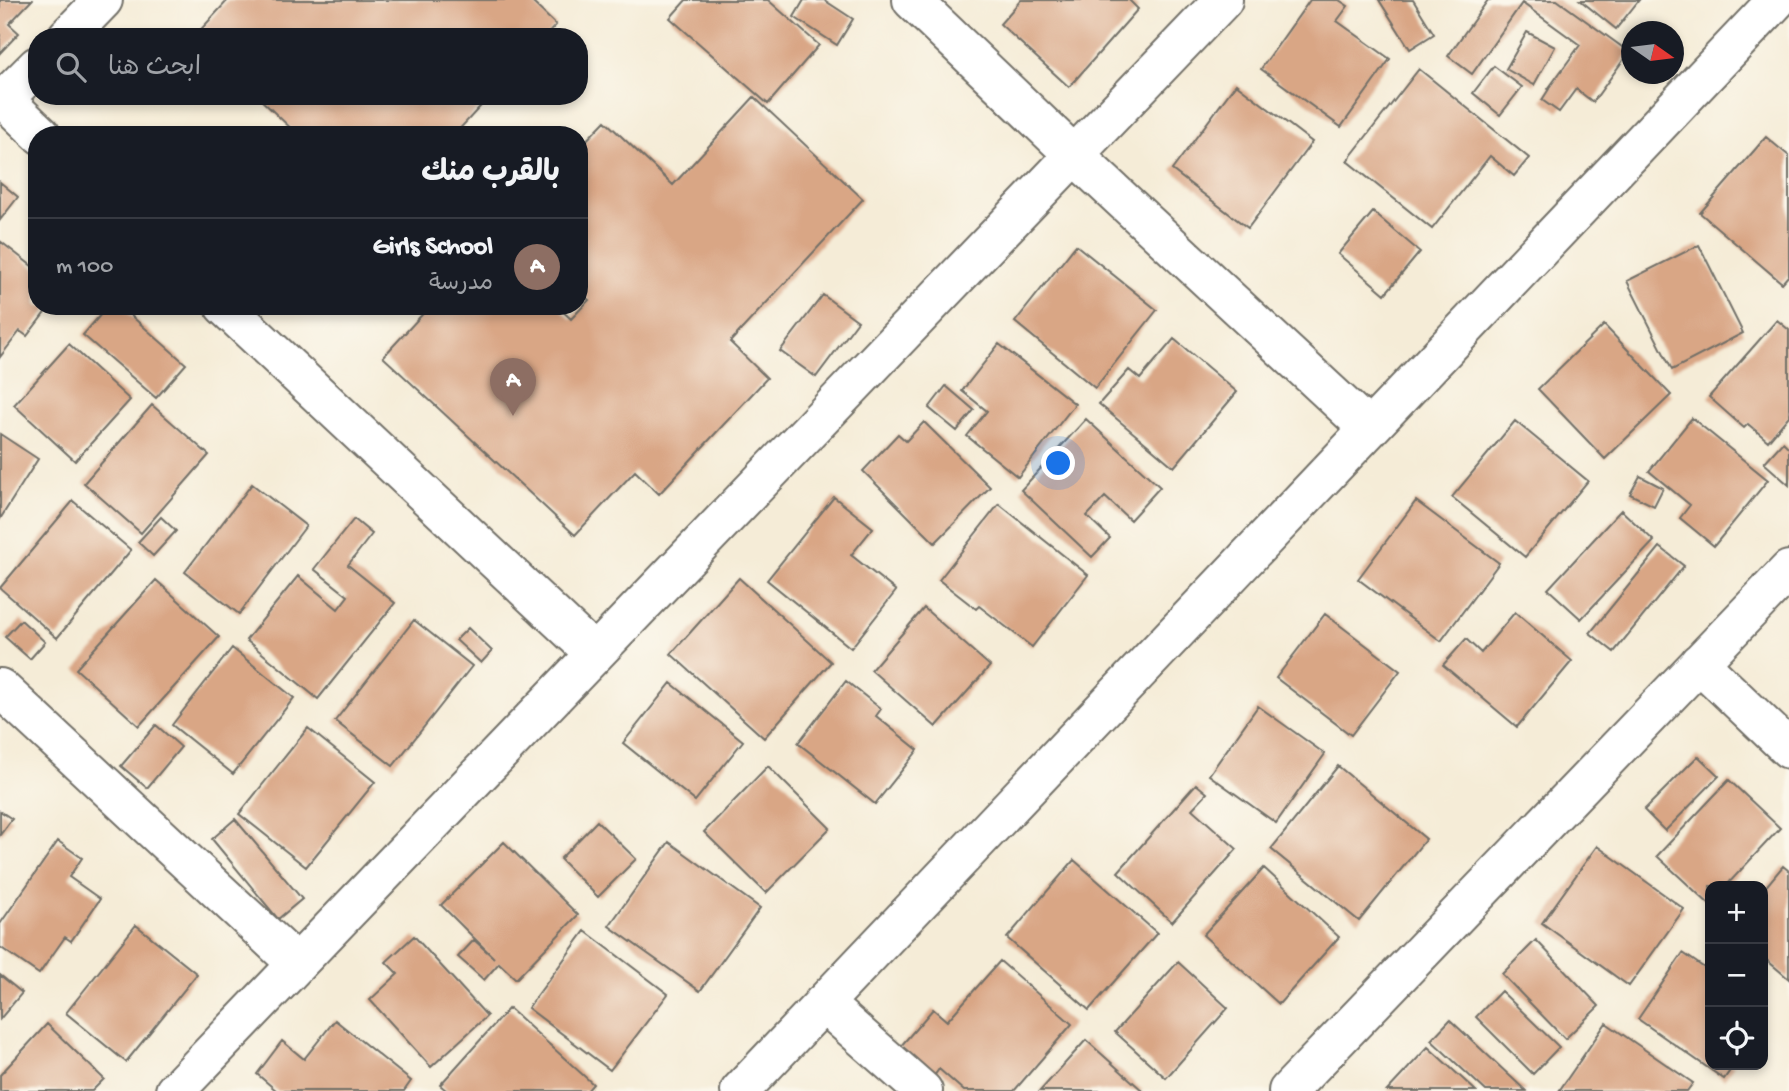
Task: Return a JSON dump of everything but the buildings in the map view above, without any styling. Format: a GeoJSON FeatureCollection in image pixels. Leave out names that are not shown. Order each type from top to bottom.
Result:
{"type":"FeatureCollection","features":[{"type":"Feature","properties":{"kind":"street"},"geometry":{"type":"LineString","coordinates":[[75,28],[103,0]]}},
{"type":"Feature","properties":{"kind":"street"},"geometry":{"type":"LineString","coordinates":[[912,0],[1074,155],[1369,429]]}},
{"type":"Feature","properties":{"kind":"street"},"geometry":{"type":"LineString","coordinates":[[175,1091],[1223,0]]}},
{"type":"Feature","properties":{"kind":"street"},"geometry":{"type":"LineString","coordinates":[[740,1091],[1777,0]]}},
{"type":"Feature","properties":{"kind":"street"},"geometry":{"type":"LineString","coordinates":[[28,74],[2,98],[32,126]]}},
{"type":"Feature","properties":{"kind":"street"},"geometry":{"type":"LineString","coordinates":[[234,315],[595,654]]}},
{"type":"Feature","properties":{"kind":"street"},"geometry":{"type":"LineString","coordinates":[[1288,1091],[1789,570]]}},
{"type":"Feature","properties":{"kind":"street"},"geometry":{"type":"LineString","coordinates":[[1699,663],[1789,749]]}},
{"type":"Feature","properties":{"kind":"street"},"geometry":{"type":"LineString","coordinates":[[0,688],[297,964]]}},
{"type":"Feature","properties":{"kind":"street"},"geometry":{"type":"LineString","coordinates":[[823,1003],[923,1091]]}},
{"type":"Feature","properties":{"kind":"place","name":"Girls School"},"geometry":{"type":"Point","coordinates":[513,416]}}]}
